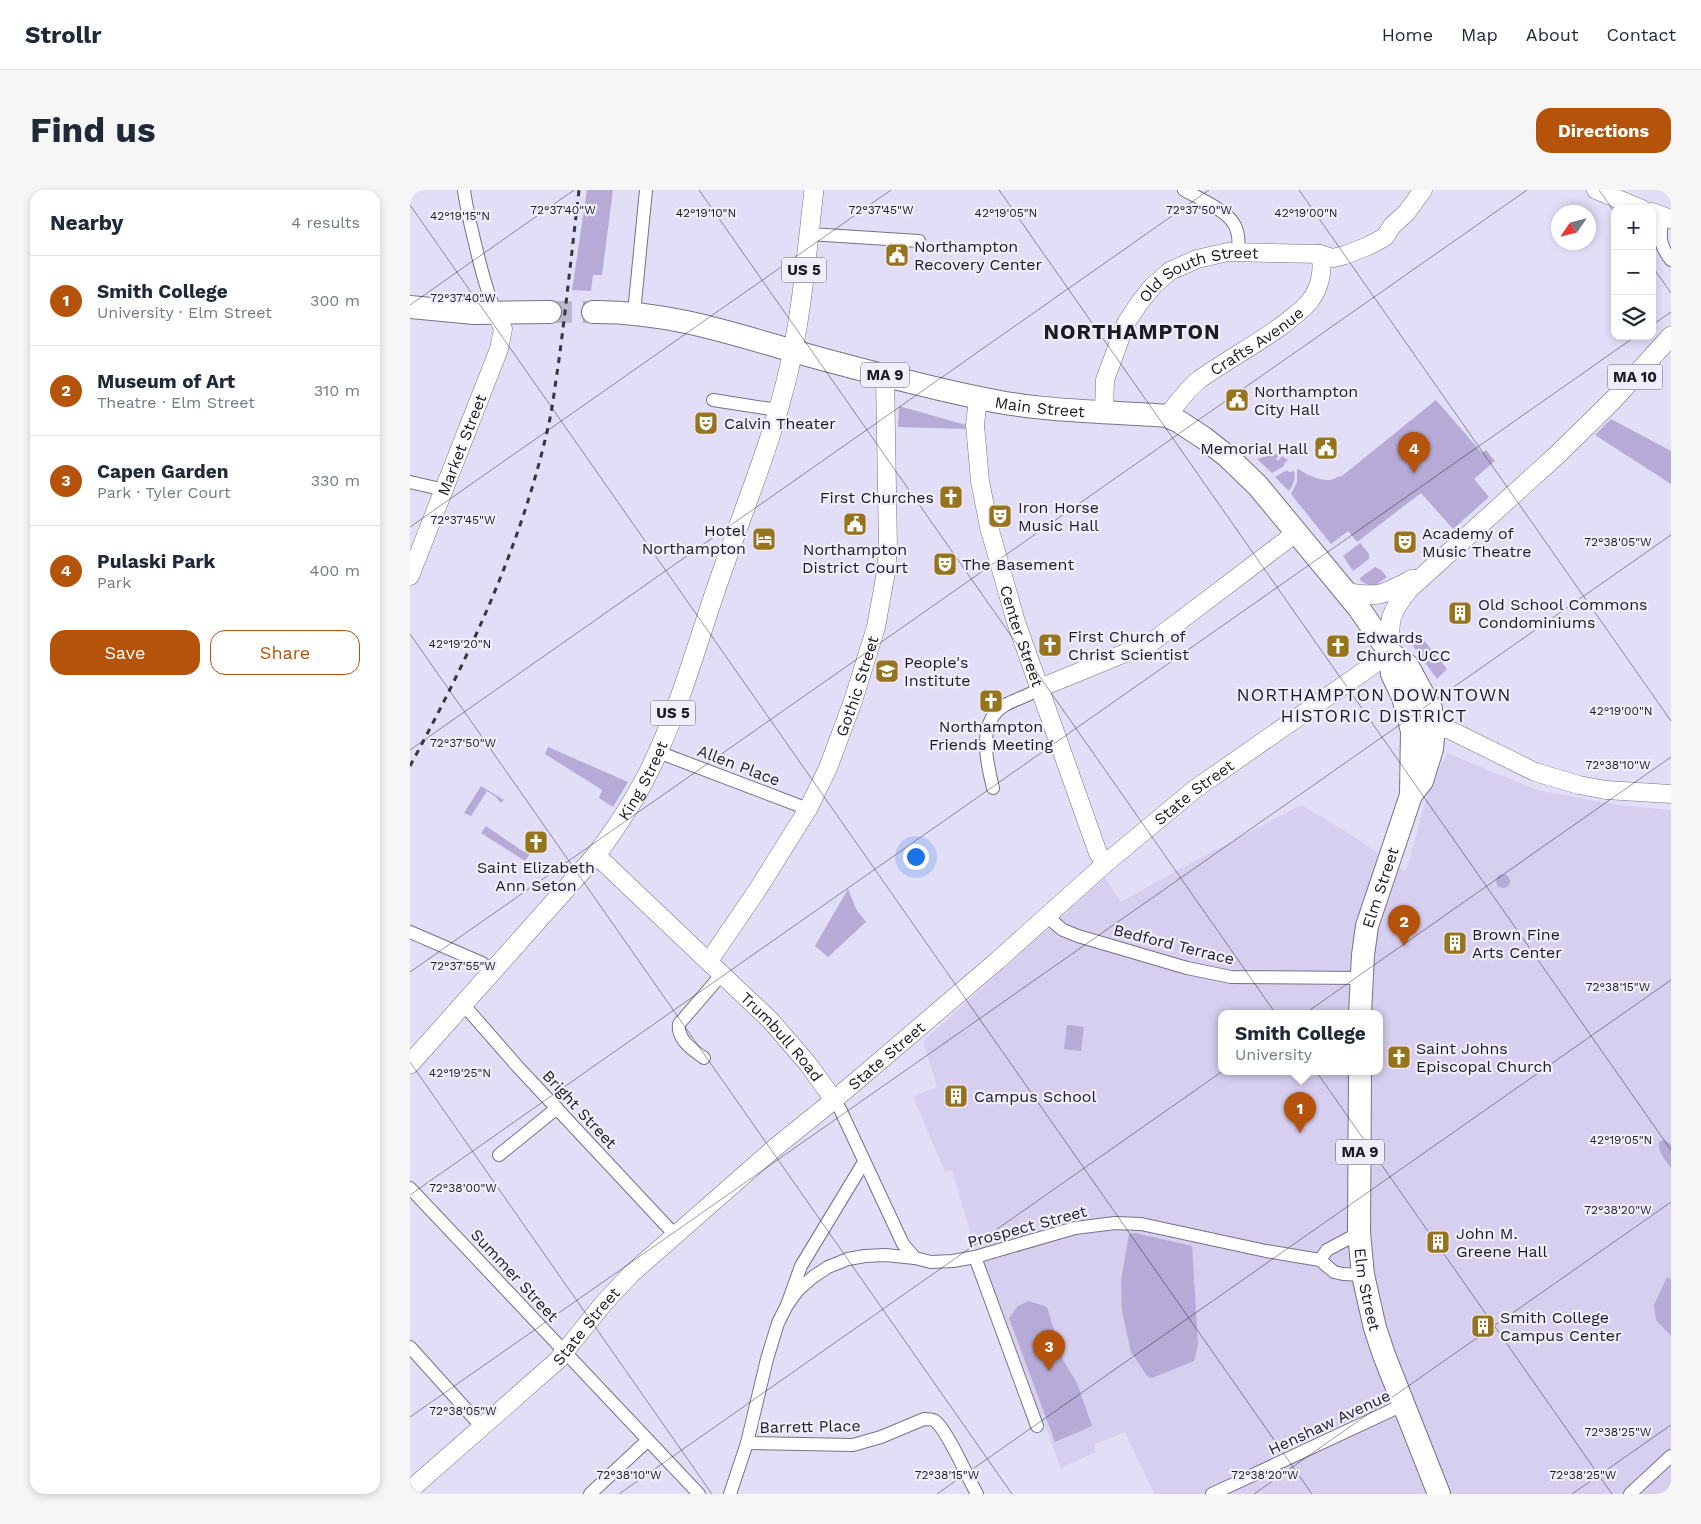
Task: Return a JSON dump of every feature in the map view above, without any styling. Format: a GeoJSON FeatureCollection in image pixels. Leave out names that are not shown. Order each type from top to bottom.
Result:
{"type":"FeatureCollection","features":[{"type":"Feature","properties":{"kind":"highway"},"geometry":{"type":"LineString","coordinates":[[410,307],[474,313],[550,312]]}},
{"type":"Feature","properties":{"kind":"highway","name":"Main Street"},"geometry":{"type":"LineString","coordinates":[[593,312],[634,312],[686,321],[885,375],[978,398],[1026,407],[1167,416],[1178,421],[1228,457],[1258,486],[1345,592],[1390,653],[1407,665],[1430,709],[1423,729]]}},
{"type":"Feature","properties":{"kind":"highway","name":"Elm Street"},"geometry":{"type":"LineString","coordinates":[[1360,1010],[1361,978],[1369,919],[1412,795],[1422,781],[1432,749],[1423,729]]}},
{"type":"Feature","properties":{"kind":"highway","name":"Elm Street"},"geometry":{"type":"LineString","coordinates":[[1360,1075],[1360,1233],[1363,1275],[1375,1328],[1439,1494]]}},
{"type":"Feature","properties":{"kind":"main road","name":"US 5"},"geometry":{"type":"LineString","coordinates":[[793,350],[814,190]]}},
{"type":"Feature","properties":{"kind":"main road","name":"MA 10"},"geometry":{"type":"LineString","coordinates":[[1390,653],[1389,626],[1392,613],[1409,589],[1423,574],[1557,455],[1597,416],[1671,336]]}},
{"type":"Feature","properties":{"kind":"main road","name":"King Street"},"geometry":{"type":"LineString","coordinates":[[410,1064],[462,1003],[596,855],[641,788],[658,752],[696,652],[714,595],[762,460],[778,410],[793,350]]}},
{"type":"Feature","properties":{"kind":"main road","name":"MA 10"},"geometry":{"type":"LineString","coordinates":[[1345,592],[1366,596],[1382,594],[1423,574]]}},
{"type":"Feature","properties":{"kind":"street"},"geometry":{"type":"LineString","coordinates":[[464,190],[470,226],[484,281],[496,313]]}},
{"type":"Feature","properties":{"kind":"street"},"geometry":{"type":"LineString","coordinates":[[634,312],[646,190]]}},
{"type":"Feature","properties":{"kind":"street"},"geometry":{"type":"LineString","coordinates":[[1184,190],[1223,213],[1231,220],[1238,234],[1238,252]]}},
{"type":"Feature","properties":{"kind":"street","name":"Old South Street"},"geometry":{"type":"LineString","coordinates":[[1104,412],[1105,380],[1126,323],[1153,286],[1170,271],[1207,256],[1238,252],[1320,254],[1333,258],[1362,249],[1385,237],[1423,190]]}},
{"type":"Feature","properties":{"kind":"street"},"geometry":{"type":"LineString","coordinates":[[1596,190],[1632,205]]}},
{"type":"Feature","properties":{"kind":"street"},"geometry":{"type":"LineString","coordinates":[[1662,216],[1660,242],[1671,260]]}},
{"type":"Feature","properties":{"kind":"street"},"geometry":{"type":"LineString","coordinates":[[809,234],[920,241]]}},
{"type":"Feature","properties":{"kind":"street","name":"Crafts Avenue"},"geometry":{"type":"LineString","coordinates":[[1167,416],[1200,380],[1272,332],[1306,305],[1315,293],[1319,283],[1323,264],[1320,254]]}},
{"type":"Feature","properties":{"kind":"street","name":"Market Street"},"geometry":{"type":"LineString","coordinates":[[410,576],[499,349],[503,329],[496,313]]}},
{"type":"Feature","properties":{"kind":"street","name":"Gothic Street"},"geometry":{"type":"LineString","coordinates":[[709,961],[758,889],[808,809],[835,752],[876,627],[886,572],[888,548],[885,375]]}},
{"type":"Feature","properties":{"kind":"street","name":"Center Street"},"geometry":{"type":"LineString","coordinates":[[978,398],[975,425],[980,481],[986,512],[1016,622],[1098,853],[1106,863]]}},
{"type":"Feature","properties":{"kind":"street"},"geometry":{"type":"LineString","coordinates":[[713,400],[778,410]]}},
{"type":"Feature","properties":{"kind":"street"},"geometry":{"type":"LineString","coordinates":[[410,482],[445,490]]}},
{"type":"Feature","properties":{"kind":"street"},"geometry":{"type":"LineString","coordinates":[[993,788],[985,746],[988,729],[994,715],[1004,706],[1028,696],[1040,688],[1152,642],[1297,532]]}},
{"type":"Feature","properties":{"kind":"street","name":"State Street"},"geometry":{"type":"LineString","coordinates":[[410,1490],[538,1379],[565,1353],[614,1292],[675,1235],[777,1146],[834,1100],[1106,863],[1195,789],[1390,653]]}},
{"type":"Feature","properties":{"kind":"street"},"geometry":{"type":"LineString","coordinates":[[1423,729],[1450,730],[1535,772],[1579,785],[1606,790],[1670,795]]}},
{"type":"Feature","properties":{"kind":"street","name":"Allen Place"},"geometry":{"type":"LineString","coordinates":[[658,752],[808,809]]}},
{"type":"Feature","properties":{"kind":"street","name":"Trumbull Road"},"geometry":{"type":"LineString","coordinates":[[596,855],[777,1028],[808,1064],[840,1109],[903,1244],[915,1258]]}},
{"type":"Feature","properties":{"kind":"street","name":"Bedford Terrace"},"geometry":{"type":"LineString","coordinates":[[1046,916],[1060,928],[1073,934],[1202,972],[1246,978],[1361,978]]}},
{"type":"Feature","properties":{"kind":"street"},"geometry":{"type":"LineString","coordinates":[[410,932],[482,963],[492,971]]}},
{"type":"Feature","properties":{"kind":"street"},"geometry":{"type":"LineString","coordinates":[[704,1058],[682,1039],[678,1032],[679,1024],[722,974]]}},
{"type":"Feature","properties":{"kind":"street","name":"Bright Street"},"geometry":{"type":"LineString","coordinates":[[462,1003],[675,1235]]}},
{"type":"Feature","properties":{"kind":"street"},"geometry":{"type":"LineString","coordinates":[[499,1154],[557,1108]]}},
{"type":"Feature","properties":{"kind":"street","name":"Prospect Street"},"geometry":{"type":"LineString","coordinates":[[730,1494],[747,1443],[774,1335],[801,1266],[864,1162]]}},
{"type":"Feature","properties":{"kind":"street","name":"Summer Street"},"geometry":{"type":"LineString","coordinates":[[410,1188],[699,1494]]}},
{"type":"Feature","properties":{"kind":"street","name":"Prospect Street"},"geometry":{"type":"LineString","coordinates":[[787,1305],[805,1283],[820,1272],[837,1263],[856,1257],[875,1255],[915,1258],[931,1262],[953,1262],[1075,1228],[1098,1224],[1141,1224],[1266,1251],[1320,1260],[1334,1272],[1363,1275]]}},
{"type":"Feature","properties":{"kind":"street"},"geometry":{"type":"LineString","coordinates":[[1320,1260],[1327,1250],[1360,1233]]}},
{"type":"Feature","properties":{"kind":"street"},"geometry":{"type":"LineString","coordinates":[[975,1257],[1038,1426]]}},
{"type":"Feature","properties":{"kind":"street"},"geometry":{"type":"LineString","coordinates":[[410,1347],[482,1428]]}},
{"type":"Feature","properties":{"kind":"street","name":"Henshaw Avenue"},"geometry":{"type":"LineString","coordinates":[[1212,1494],[1405,1404]]}},
{"type":"Feature","properties":{"kind":"street","name":"Barrett Place"},"geometry":{"type":"LineString","coordinates":[[747,1443],[852,1445],[881,1437],[924,1419],[931,1419],[944,1430],[977,1494]]}},
{"type":"Feature","properties":{"kind":"street"},"geometry":{"type":"LineString","coordinates":[[590,1494],[647,1441]]}},
{"type":"Feature","properties":{"kind":"street"},"geometry":{"type":"LineString","coordinates":[[1630,1494],[1671,1456]]}},
{"type":"Feature","properties":{"kind":"shaded area"},"geometry":{"type":"Polygon","coordinates":[[[587,190],[613,190],[602,275],[593,275],[591,291],[572,290],[587,190]]]}},
{"type":"Feature","properties":{"kind":"shaded area"},"geometry":{"type":"Polygon","coordinates":[[[1436,400],[1482,453],[1486,450],[1495,461],[1474,479],[1489,497],[1453,529],[1421,493],[1357,542],[1348,531],[1331,544],[1291,494],[1297,482],[1297,470],[1299,469],[1322,480],[1330,480],[1342,476],[1436,400]]]}},
{"type":"Feature","properties":{"kind":"shaded area"},"geometry":{"type":"Polygon","coordinates":[[[899,406],[966,425],[966,429],[898,427],[899,406]]]}},
{"type":"Feature","properties":{"kind":"shaded area"},"geometry":{"type":"Polygon","coordinates":[[[1611,419],[1671,451],[1671,484],[1595,435],[1611,419]]]}},
{"type":"Feature","properties":{"kind":"shaded area"},"geometry":{"type":"Polygon","coordinates":[[[1280,454],[1276,459],[1278,461],[1282,456],[1288,460],[1284,466],[1272,473],[1257,459],[1280,454]]]}},
{"type":"Feature","properties":{"kind":"shaded area"},"geometry":{"type":"Polygon","coordinates":[[[1287,470],[1288,472],[1294,471],[1295,474],[1294,482],[1289,491],[1275,477],[1287,470]]]}},
{"type":"Feature","properties":{"kind":"shaded area"},"geometry":{"type":"Polygon","coordinates":[[[1360,543],[1369,554],[1369,559],[1353,571],[1343,556],[1360,543]]]}},
{"type":"Feature","properties":{"kind":"shaded area"},"geometry":{"type":"Polygon","coordinates":[[[1375,567],[1381,570],[1387,577],[1374,586],[1360,580],[1360,578],[1375,567]]]}},
{"type":"Feature","properties":{"kind":"shaded area"},"geometry":{"type":"Polygon","coordinates":[[[1422,638],[1447,669],[1437,679],[1413,646],[1422,638]]]}},
{"type":"Feature","properties":{"kind":"shaded area"},"geometry":{"type":"Polygon","coordinates":[[[548,747],[628,782],[613,807],[599,798],[602,790],[545,754],[548,747]]]}},
{"type":"Feature","properties":{"kind":"shaded area"},"geometry":{"type":"Polygon","coordinates":[[[1447,753],[1537,790],[1618,805],[1671,810],[1671,1494],[1154,1494],[1125,1432],[1094,1445],[1096,1452],[1061,1468],[977,1245],[974,1245],[952,1170],[945,1172],[913,1097],[937,1087],[923,1041],[1105,878],[1121,902],[1301,805],[1342,829],[1405,871],[1434,778],[1447,753]]]}},
{"type":"Feature","properties":{"kind":"shaded area"},"geometry":{"type":"Polygon","coordinates":[[[481,786],[504,800],[501,803],[487,791],[471,816],[464,813],[481,786]]]}},
{"type":"Feature","properties":{"kind":"shaded area"},"geometry":{"type":"Polygon","coordinates":[[[486,826],[524,852],[527,850],[531,852],[525,861],[481,833],[486,826]]]}},
{"type":"Feature","properties":{"kind":"shaded area"},"geometry":{"type":"Polygon","coordinates":[[[1500,874],[1506,874],[1510,881],[1506,888],[1500,888],[1496,884],[1496,878],[1500,874]]]}},
{"type":"Feature","properties":{"kind":"shaded area"},"geometry":{"type":"Polygon","coordinates":[[[848,889],[856,909],[866,922],[828,957],[815,946],[848,889]]]}},
{"type":"Feature","properties":{"kind":"shaded area"},"geometry":{"type":"Polygon","coordinates":[[[1067,1025],[1084,1027],[1081,1051],[1064,1049],[1067,1025]]]}},
{"type":"Feature","properties":{"kind":"shaded area"},"geometry":{"type":"Polygon","coordinates":[[[1664,1140],[1671,1144],[1671,1168],[1662,1156],[1660,1149],[1659,1142],[1664,1140]]]}},
{"type":"Feature","properties":{"kind":"shaded area"},"geometry":{"type":"Polygon","coordinates":[[[1135,1233],[1192,1246],[1198,1345],[1194,1361],[1152,1378],[1148,1377],[1131,1352],[1122,1311],[1121,1280],[1129,1234],[1135,1233]]]}},
{"type":"Feature","properties":{"kind":"shaded area"},"geometry":{"type":"Polygon","coordinates":[[[1667,1277],[1671,1279],[1671,1336],[1656,1320],[1654,1305],[1667,1277]]]}},
{"type":"Feature","properties":{"kind":"shaded area"},"geometry":{"type":"Polygon","coordinates":[[[1029,1301],[1047,1307],[1063,1360],[1077,1383],[1092,1426],[1055,1442],[1009,1318],[1018,1306],[1029,1301]]]}},
{"type":"Feature","properties":{"kind":"tunnel"},"geometry":{"type":"LineString","coordinates":[[550,312],[593,312]]}},
{"type":"Feature","properties":{"kind":"railway"},"geometry":{"type":"LineString","coordinates":[[410,766],[453,684],[492,599],[509,556],[538,468],[554,395],[579,190]]}},
{"type":"Feature","properties":{"kind":"place","name":"Northampton Recovery Center"},"geometry":{"type":"Point","coordinates":[897,255]}},
{"type":"Feature","properties":{"kind":"place","name":"Northampton City Hall"},"geometry":{"type":"Point","coordinates":[1237,400]}},
{"type":"Feature","properties":{"kind":"place","name":"Calvin Theater"},"geometry":{"type":"Point","coordinates":[706,423]}},
{"type":"Feature","properties":{"kind":"place","name":"Memorial Hall"},"geometry":{"type":"Point","coordinates":[1326,448]}},
{"type":"Feature","properties":{"kind":"place","name":"Pulaski Park"},"geometry":{"type":"Point","coordinates":[1414,473]}},
{"type":"Feature","properties":{"kind":"place","name":"First Churches"},"geometry":{"type":"Point","coordinates":[951,497]}},
{"type":"Feature","properties":{"kind":"place","name":"Iron Horse Music Hall"},"geometry":{"type":"Point","coordinates":[1000,516]}},
{"type":"Feature","properties":{"kind":"place","name":"Northampton District Court"},"geometry":{"type":"Point","coordinates":[855,524]}},
{"type":"Feature","properties":{"kind":"place","name":"Hotel Northampton"},"geometry":{"type":"Point","coordinates":[764,539]}},
{"type":"Feature","properties":{"kind":"place","name":"Academy of Music Theatre"},"geometry":{"type":"Point","coordinates":[1405,542]}},
{"type":"Feature","properties":{"kind":"place","name":"The Basement"},"geometry":{"type":"Point","coordinates":[945,564]}},
{"type":"Feature","properties":{"kind":"place","name":"Old School Commons Condominiums"},"geometry":{"type":"Point","coordinates":[1460,613]}},
{"type":"Feature","properties":{"kind":"place","name":"First Church of Christ Scientist"},"geometry":{"type":"Point","coordinates":[1050,645]}},
{"type":"Feature","properties":{"kind":"place","name":"Edwards Church UCC"},"geometry":{"type":"Point","coordinates":[1338,646]}},
{"type":"Feature","properties":{"kind":"place","name":"People's Institute"},"geometry":{"type":"Point","coordinates":[887,671]}},
{"type":"Feature","properties":{"kind":"place","name":"Northampton Friends Meeting"},"geometry":{"type":"Point","coordinates":[991,701]}},
{"type":"Feature","properties":{"kind":"place","name":"Saint Elizabeth Ann Seton"},"geometry":{"type":"Point","coordinates":[536,842]}},
{"type":"Feature","properties":{"kind":"place","name":"Brown Fine Arts Center"},"geometry":{"type":"Point","coordinates":[1455,943]}},
{"type":"Feature","properties":{"kind":"place","name":"Museum of Art"},"geometry":{"type":"Point","coordinates":[1404,946]}},
{"type":"Feature","properties":{"kind":"place","name":"Saint Johns Episcopal Church"},"geometry":{"type":"Point","coordinates":[1399,1057]}},
{"type":"Feature","properties":{"kind":"place","name":"Campus School"},"geometry":{"type":"Point","coordinates":[956,1096]}},
{"type":"Feature","properties":{"kind":"place","name":"Smith College"},"geometry":{"type":"Point","coordinates":[1300,1133]}},
{"type":"Feature","properties":{"kind":"place","name":"John M. Greene Hall"},"geometry":{"type":"Point","coordinates":[1438,1242]}},
{"type":"Feature","properties":{"kind":"place","name":"Smith College Campus Center"},"geometry":{"type":"Point","coordinates":[1483,1326]}},
{"type":"Feature","properties":{"kind":"place","name":"Capen Garden"},"geometry":{"type":"Point","coordinates":[1049,1371]}},
{"type":"Feature","properties":{"kind":"district","name":"NORTHAMPTON"},"geometry":{"type":"Point","coordinates":[1132,332]}},
{"type":"Feature","properties":{"kind":"district","name":"NORTHAMPTON DOWNTOWN HISTORIC DISTRICT"},"geometry":{"type":"Point","coordinates":[1374,705]}}]}
